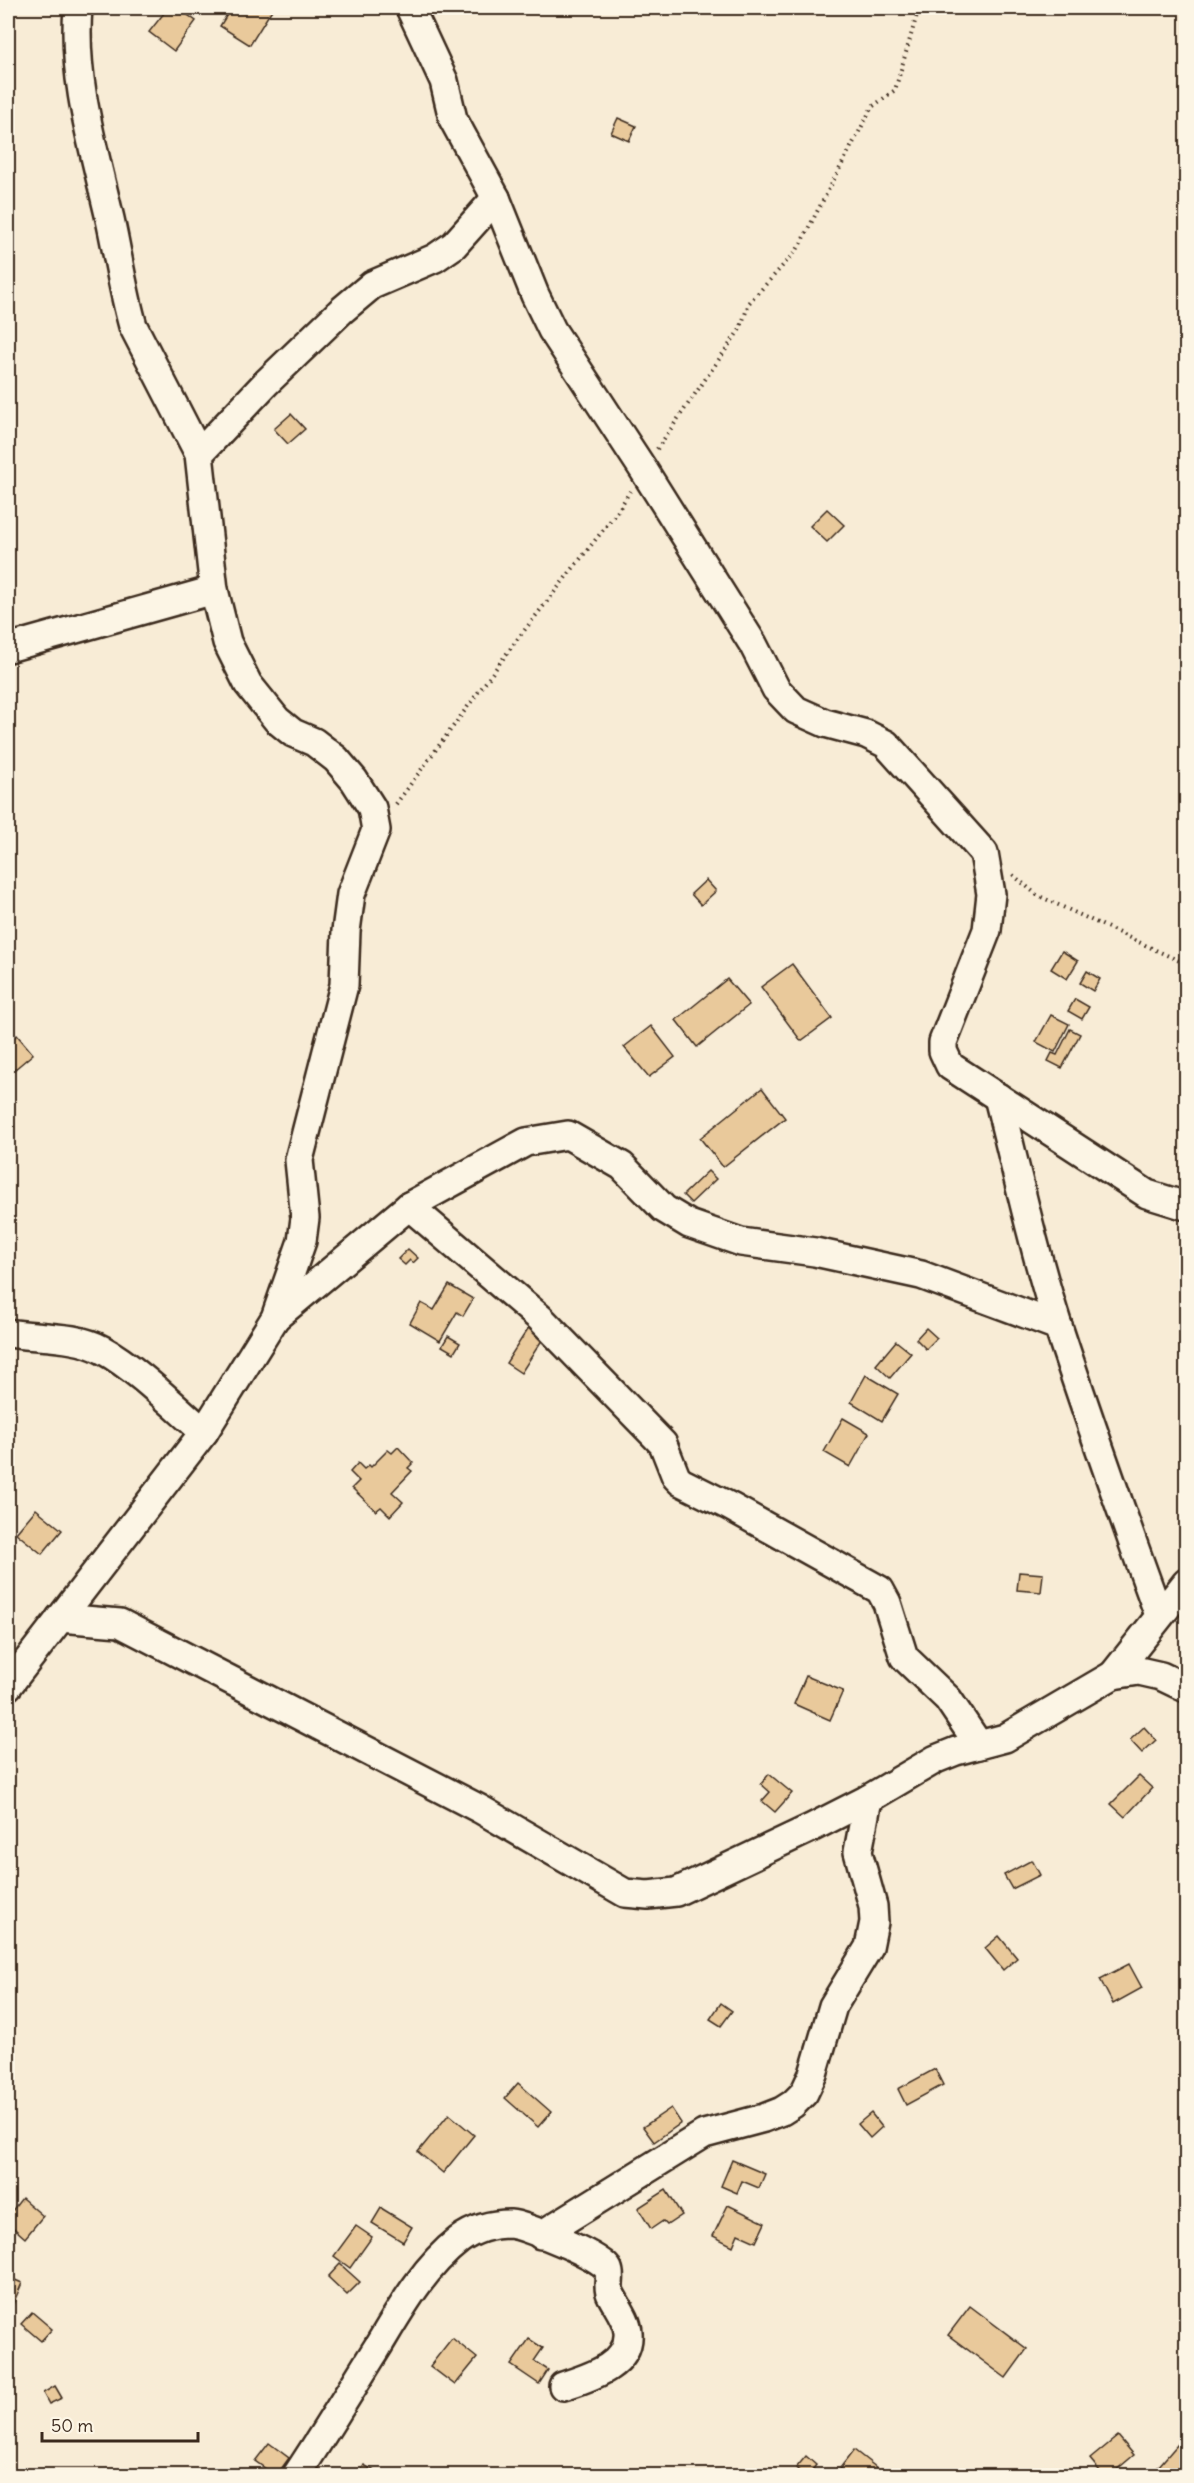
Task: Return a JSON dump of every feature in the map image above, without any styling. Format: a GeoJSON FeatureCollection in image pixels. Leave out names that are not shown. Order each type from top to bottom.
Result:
{"type":"FeatureCollection","features":[{"type":"Feature","properties":{"kind":"street"},"geometry":{"type":"LineString","coordinates":[[8,1686],[204,1432],[275,1318],[302,1241],[305,1218],[299,1160],[344,985],[346,931],[351,894],[376,830],[372,808],[354,780],[336,759],[314,742],[292,733],[277,720],[248,684],[227,642],[214,590],[199,454],[133,326],[81,93],[76,52],[78,8]]}},
{"type":"Feature","properties":{"kind":"street"},"geometry":{"type":"LineString","coordinates":[[410,8],[444,81],[453,119],[496,198],[535,295],[552,330],[643,469],[753,645],[776,689],[796,710],[825,723],[866,734],[886,744],[984,852],[991,894],[987,930],[943,1042],[942,1051],[950,1066],[1147,1194],[1186,1206]]}},
{"type":"Feature","properties":{"kind":"street"},"geometry":{"type":"LineString","coordinates":[[199,454],[266,383],[341,311],[372,285],[435,258],[454,245],[496,198]]}},
{"type":"Feature","properties":{"kind":"street"},"geometry":{"type":"LineString","coordinates":[[8,648],[214,590]]}},
{"type":"Feature","properties":{"kind":"street"},"geometry":{"type":"LineString","coordinates":[[998,1097],[1030,1228],[1058,1326],[1159,1615]]}},
{"type":"Feature","properties":{"kind":"street"},"geometry":{"type":"LineString","coordinates":[[275,1318],[409,1206],[525,1142],[567,1135],[621,1166],[664,1209],[689,1224],[741,1242],[815,1252],[921,1275],[1058,1326]]}},
{"type":"Feature","properties":{"kind":"street"},"geometry":{"type":"LineString","coordinates":[[409,1206],[540,1318],[663,1444],[676,1477],[681,1482],[731,1507],[880,1590],[887,1603],[904,1657],[948,1699],[979,1744]]}},
{"type":"Feature","properties":{"kind":"street"},"geometry":{"type":"LineString","coordinates":[[8,1333],[80,1342],[103,1350],[140,1377],[204,1432]]}},
{"type":"Feature","properties":{"kind":"street"},"geometry":{"type":"LineString","coordinates":[[1113,1675],[1186,1582]]}},
{"type":"Feature","properties":{"kind":"street"},"geometry":{"type":"LineString","coordinates":[[60,1618],[120,1623],[480,1809],[625,1893],[648,1895],[676,1892],[868,1799],[936,1759],[979,1744],[1005,1738],[1113,1675],[1139,1671],[1161,1676],[1186,1689]]}},
{"type":"Feature","properties":{"kind":"street"},"geometry":{"type":"LineString","coordinates":[[541,2235],[704,2134],[782,2111],[804,2093],[813,2074],[833,2006],[872,1937],[873,1906],[858,1852],[868,1799]]}},
{"type":"Feature","properties":{"kind":"street"},"geometry":{"type":"LineString","coordinates":[[296,2475],[405,2302],[429,2269],[460,2240],[483,2227],[513,2224],[586,2252],[600,2260],[608,2269],[609,2293],[626,2322],[628,2334],[625,2348],[615,2362],[598,2374],[563,2386]]}},
{"type":"Feature","properties":{"kind":"path"},"geometry":{"type":"LineString","coordinates":[[376,830],[516,641],[618,511],[643,469],[740,329],[749,303],[797,250],[872,107],[895,90],[919,8]]}},
{"type":"Feature","properties":{"kind":"path"},"geometry":{"type":"LineString","coordinates":[[984,852],[1038,895],[1186,964]]}},
{"type":"Feature","properties":{"kind":"building"},"geometry":{"type":"Polygon","coordinates":[[[168,8],[178,8],[196,21],[174,51],[149,32],[168,8]]]}},
{"type":"Feature","properties":{"kind":"building"},"geometry":{"type":"Polygon","coordinates":[[[231,8],[273,8],[250,45],[220,26],[231,8]]]}},
{"type":"Feature","properties":{"kind":"building"},"geometry":{"type":"Polygon","coordinates":[[[618,118],[636,126],[629,141],[611,133],[618,118]]]}},
{"type":"Feature","properties":{"kind":"building"},"geometry":{"type":"Polygon","coordinates":[[[291,414],[305,429],[288,444],[274,429],[291,414]]]}},
{"type":"Feature","properties":{"kind":"building"},"geometry":{"type":"Polygon","coordinates":[[[827,509],[844,525],[827,542],[810,526],[827,509]]]}},
{"type":"Feature","properties":{"kind":"building"},"geometry":{"type":"Polygon","coordinates":[[[706,880],[716,891],[701,905],[691,894],[706,880]]]}},
{"type":"Feature","properties":{"kind":"building"},"geometry":{"type":"Polygon","coordinates":[[[1062,951],[1078,961],[1067,979],[1051,969],[1062,951]]]}},
{"type":"Feature","properties":{"kind":"building"},"geometry":{"type":"Polygon","coordinates":[[[792,964],[832,1018],[801,1041],[761,987],[792,964]]]}},
{"type":"Feature","properties":{"kind":"building"},"geometry":{"type":"Polygon","coordinates":[[[1087,971],[1100,979],[1093,991],[1080,983],[1087,971]]]}},
{"type":"Feature","properties":{"kind":"building"},"geometry":{"type":"Polygon","coordinates":[[[727,979],[749,1005],[697,1047],[676,1020],[727,979]]]}},
{"type":"Feature","properties":{"kind":"building"},"geometry":{"type":"Polygon","coordinates":[[[1075,999],[1089,1007],[1082,1019],[1068,1011],[1075,999]]]}},
{"type":"Feature","properties":{"kind":"building"},"geometry":{"type":"Polygon","coordinates":[[[1051,1015],[1069,1024],[1055,1052],[1036,1042],[1051,1015]]]}},
{"type":"Feature","properties":{"kind":"building"},"geometry":{"type":"Polygon","coordinates":[[[651,1026],[675,1057],[649,1077],[624,1047],[651,1026]]]}},
{"type":"Feature","properties":{"kind":"building"},"geometry":{"type":"Polygon","coordinates":[[[1070,1029],[1080,1034],[1062,1068],[1048,1061],[1052,1053],[1057,1055],[1070,1029]]]}},
{"type":"Feature","properties":{"kind":"building"},"geometry":{"type":"Polygon","coordinates":[[[17,1035],[33,1054],[8,1075],[8,1043],[17,1035]]]}},
{"type":"Feature","properties":{"kind":"building"},"geometry":{"type":"Polygon","coordinates":[[[762,1088],[785,1118],[723,1167],[700,1138],[762,1088]]]}},
{"type":"Feature","properties":{"kind":"building"},"geometry":{"type":"Polygon","coordinates":[[[708,1171],[716,1179],[691,1203],[683,1195],[708,1171]]]}},
{"type":"Feature","properties":{"kind":"building"},"geometry":{"type":"Polygon","coordinates":[[[408,1249],[418,1258],[413,1263],[410,1260],[405,1265],[398,1259],[408,1249]]]}},
{"type":"Feature","properties":{"kind":"building"},"geometry":{"type":"Polygon","coordinates":[[[449,1285],[473,1299],[463,1316],[457,1312],[440,1341],[410,1323],[421,1303],[434,1310],[449,1285]]]}},
{"type":"Feature","properties":{"kind":"building"},"geometry":{"type":"Polygon","coordinates":[[[529,1327],[544,1337],[521,1373],[506,1363],[529,1327]]]}},
{"type":"Feature","properties":{"kind":"building"},"geometry":{"type":"Polygon","coordinates":[[[926,1328],[937,1338],[926,1349],[916,1339],[926,1328]]]}},
{"type":"Feature","properties":{"kind":"building"},"geometry":{"type":"Polygon","coordinates":[[[448,1336],[460,1343],[454,1353],[442,1346],[448,1336]]]}},
{"type":"Feature","properties":{"kind":"building"},"geometry":{"type":"Polygon","coordinates":[[[896,1341],[911,1353],[890,1378],[876,1365],[896,1341]]]}},
{"type":"Feature","properties":{"kind":"building"},"geometry":{"type":"Polygon","coordinates":[[[866,1375],[898,1394],[882,1421],[851,1402],[866,1375]]]}},
{"type":"Feature","properties":{"kind":"building"},"geometry":{"type":"Polygon","coordinates":[[[843,1418],[869,1433],[850,1467],[824,1452],[843,1418]]]}},
{"type":"Feature","properties":{"kind":"building"},"geometry":{"type":"Polygon","coordinates":[[[398,1447],[413,1463],[408,1468],[412,1471],[392,1492],[403,1502],[390,1516],[381,1507],[376,1511],[352,1488],[359,1481],[350,1472],[358,1463],[364,1469],[369,1465],[371,1467],[388,1450],[392,1453],[398,1447]]]}},
{"type":"Feature","properties":{"kind":"building"},"geometry":{"type":"Polygon","coordinates":[[[36,1509],[62,1530],[42,1554],[16,1533],[36,1509]]]}},
{"type":"Feature","properties":{"kind":"building"},"geometry":{"type":"Polygon","coordinates":[[[1019,1572],[1043,1574],[1041,1592],[1017,1590],[1019,1572]]]}},
{"type":"Feature","properties":{"kind":"building"},"geometry":{"type":"Polygon","coordinates":[[[806,1676],[843,1691],[830,1720],[794,1704],[806,1676]]]}},
{"type":"Feature","properties":{"kind":"building"},"geometry":{"type":"Polygon","coordinates":[[[1144,1727],[1156,1740],[1142,1753],[1130,1740],[1144,1727]]]}},
{"type":"Feature","properties":{"kind":"building"},"geometry":{"type":"Polygon","coordinates":[[[769,1774],[792,1793],[775,1812],[762,1801],[770,1792],[761,1784],[769,1774]]]}},
{"type":"Feature","properties":{"kind":"building"},"geometry":{"type":"Polygon","coordinates":[[[1139,1776],[1152,1788],[1125,1817],[1111,1804],[1139,1776]]]}},
{"type":"Feature","properties":{"kind":"building"},"geometry":{"type":"Polygon","coordinates":[[[1032,1860],[1040,1875],[1012,1889],[1004,1875],[1032,1860]]]}},
{"type":"Feature","properties":{"kind":"building"},"geometry":{"type":"Polygon","coordinates":[[[999,1936],[1017,1958],[1003,1970],[985,1948],[999,1936]]]}},
{"type":"Feature","properties":{"kind":"building"},"geometry":{"type":"Polygon","coordinates":[[[1129,1964],[1142,1988],[1113,2004],[1100,1979],[1129,1964]]]}},
{"type":"Feature","properties":{"kind":"building"},"geometry":{"type":"Polygon","coordinates":[[[721,2003],[732,2011],[721,2026],[710,2019],[721,2003]]]}},
{"type":"Feature","properties":{"kind":"building"},"geometry":{"type":"Polygon","coordinates":[[[935,2069],[943,2085],[906,2105],[898,2089],[935,2069]]]}},
{"type":"Feature","properties":{"kind":"building"},"geometry":{"type":"Polygon","coordinates":[[[518,2083],[551,2112],[538,2127],[505,2098],[518,2083]]]}},
{"type":"Feature","properties":{"kind":"building"},"geometry":{"type":"Polygon","coordinates":[[[671,2108],[681,2123],[654,2142],[643,2127],[671,2108]]]}},
{"type":"Feature","properties":{"kind":"building"},"geometry":{"type":"Polygon","coordinates":[[[871,2113],[882,2127],[870,2138],[858,2124],[871,2113]]]}},
{"type":"Feature","properties":{"kind":"building"},"geometry":{"type":"Polygon","coordinates":[[[449,2114],[474,2135],[443,2173],[418,2152],[449,2114]]]}},
{"type":"Feature","properties":{"kind":"building"},"geometry":{"type":"Polygon","coordinates":[[[732,2160],[765,2174],[759,2188],[742,2181],[737,2193],[721,2186],[732,2160]]]}},
{"type":"Feature","properties":{"kind":"building"},"geometry":{"type":"Polygon","coordinates":[[[666,2190],[682,2215],[667,2225],[663,2221],[651,2229],[638,2208],[666,2190]]]}},
{"type":"Feature","properties":{"kind":"building"},"geometry":{"type":"Polygon","coordinates":[[[22,2198],[43,2216],[25,2238],[8,2223],[8,2216],[22,2198]]]}},
{"type":"Feature","properties":{"kind":"building"},"geometry":{"type":"Polygon","coordinates":[[[728,2205],[765,2223],[756,2242],[738,2234],[733,2246],[713,2236],[728,2205]]]}},
{"type":"Feature","properties":{"kind":"building"},"geometry":{"type":"Polygon","coordinates":[[[381,2208],[412,2227],[403,2242],[372,2223],[381,2208]]]}},
{"type":"Feature","properties":{"kind":"building"},"geometry":{"type":"Polygon","coordinates":[[[356,2226],[372,2237],[350,2268],[334,2256],[356,2226]]]}},
{"type":"Feature","properties":{"kind":"building"},"geometry":{"type":"Polygon","coordinates":[[[340,2264],[360,2282],[347,2295],[328,2277],[340,2264]]]}},
{"type":"Feature","properties":{"kind":"building"},"geometry":{"type":"Polygon","coordinates":[[[8,2277],[22,2283],[8,2316],[8,2277]]]}},
{"type":"Feature","properties":{"kind":"building"},"geometry":{"type":"Polygon","coordinates":[[[970,2306],[1027,2349],[1006,2378],[948,2335],[970,2306]]]}},
{"type":"Feature","properties":{"kind":"building"},"geometry":{"type":"Polygon","coordinates":[[[32,2312],[52,2329],[41,2341],[21,2324],[32,2312]]]}},
{"type":"Feature","properties":{"kind":"building"},"geometry":{"type":"Polygon","coordinates":[[[452,2338],[477,2358],[455,2385],[430,2366],[452,2338]]]}},
{"type":"Feature","properties":{"kind":"building"},"geometry":{"type":"Polygon","coordinates":[[[529,2339],[543,2348],[534,2361],[548,2370],[539,2384],[511,2365],[529,2339]]]}},
{"type":"Feature","properties":{"kind":"building"},"geometry":{"type":"Polygon","coordinates":[[[55,2386],[62,2398],[49,2404],[43,2393],[55,2386]]]}},
{"type":"Feature","properties":{"kind":"building"},"geometry":{"type":"Polygon","coordinates":[[[1118,2436],[1134,2455],[1109,2476],[1104,2476],[1090,2459],[1118,2436]]]}},
{"type":"Feature","properties":{"kind":"building"},"geometry":{"type":"Polygon","coordinates":[[[1185,2436],[1186,2476],[1151,2476],[1151,2475],[1185,2436]]]}},
{"type":"Feature","properties":{"kind":"building"},"geometry":{"type":"Polygon","coordinates":[[[269,2443],[289,2458],[276,2476],[255,2461],[269,2443]]]}},
{"type":"Feature","properties":{"kind":"building"},"geometry":{"type":"Polygon","coordinates":[[[854,2450],[886,2475],[841,2476],[837,2472],[854,2450]]]}},
{"type":"Feature","properties":{"kind":"building"},"geometry":{"type":"Polygon","coordinates":[[[806,2456],[816,2465],[808,2476],[804,2476],[796,2468],[806,2456]]]}},
{"type":"Feature","properties":{"kind":"building"},"geometry":{"type":"Polygon","coordinates":[[[364,2465],[383,2476],[358,2476],[364,2465]]]}}]}
